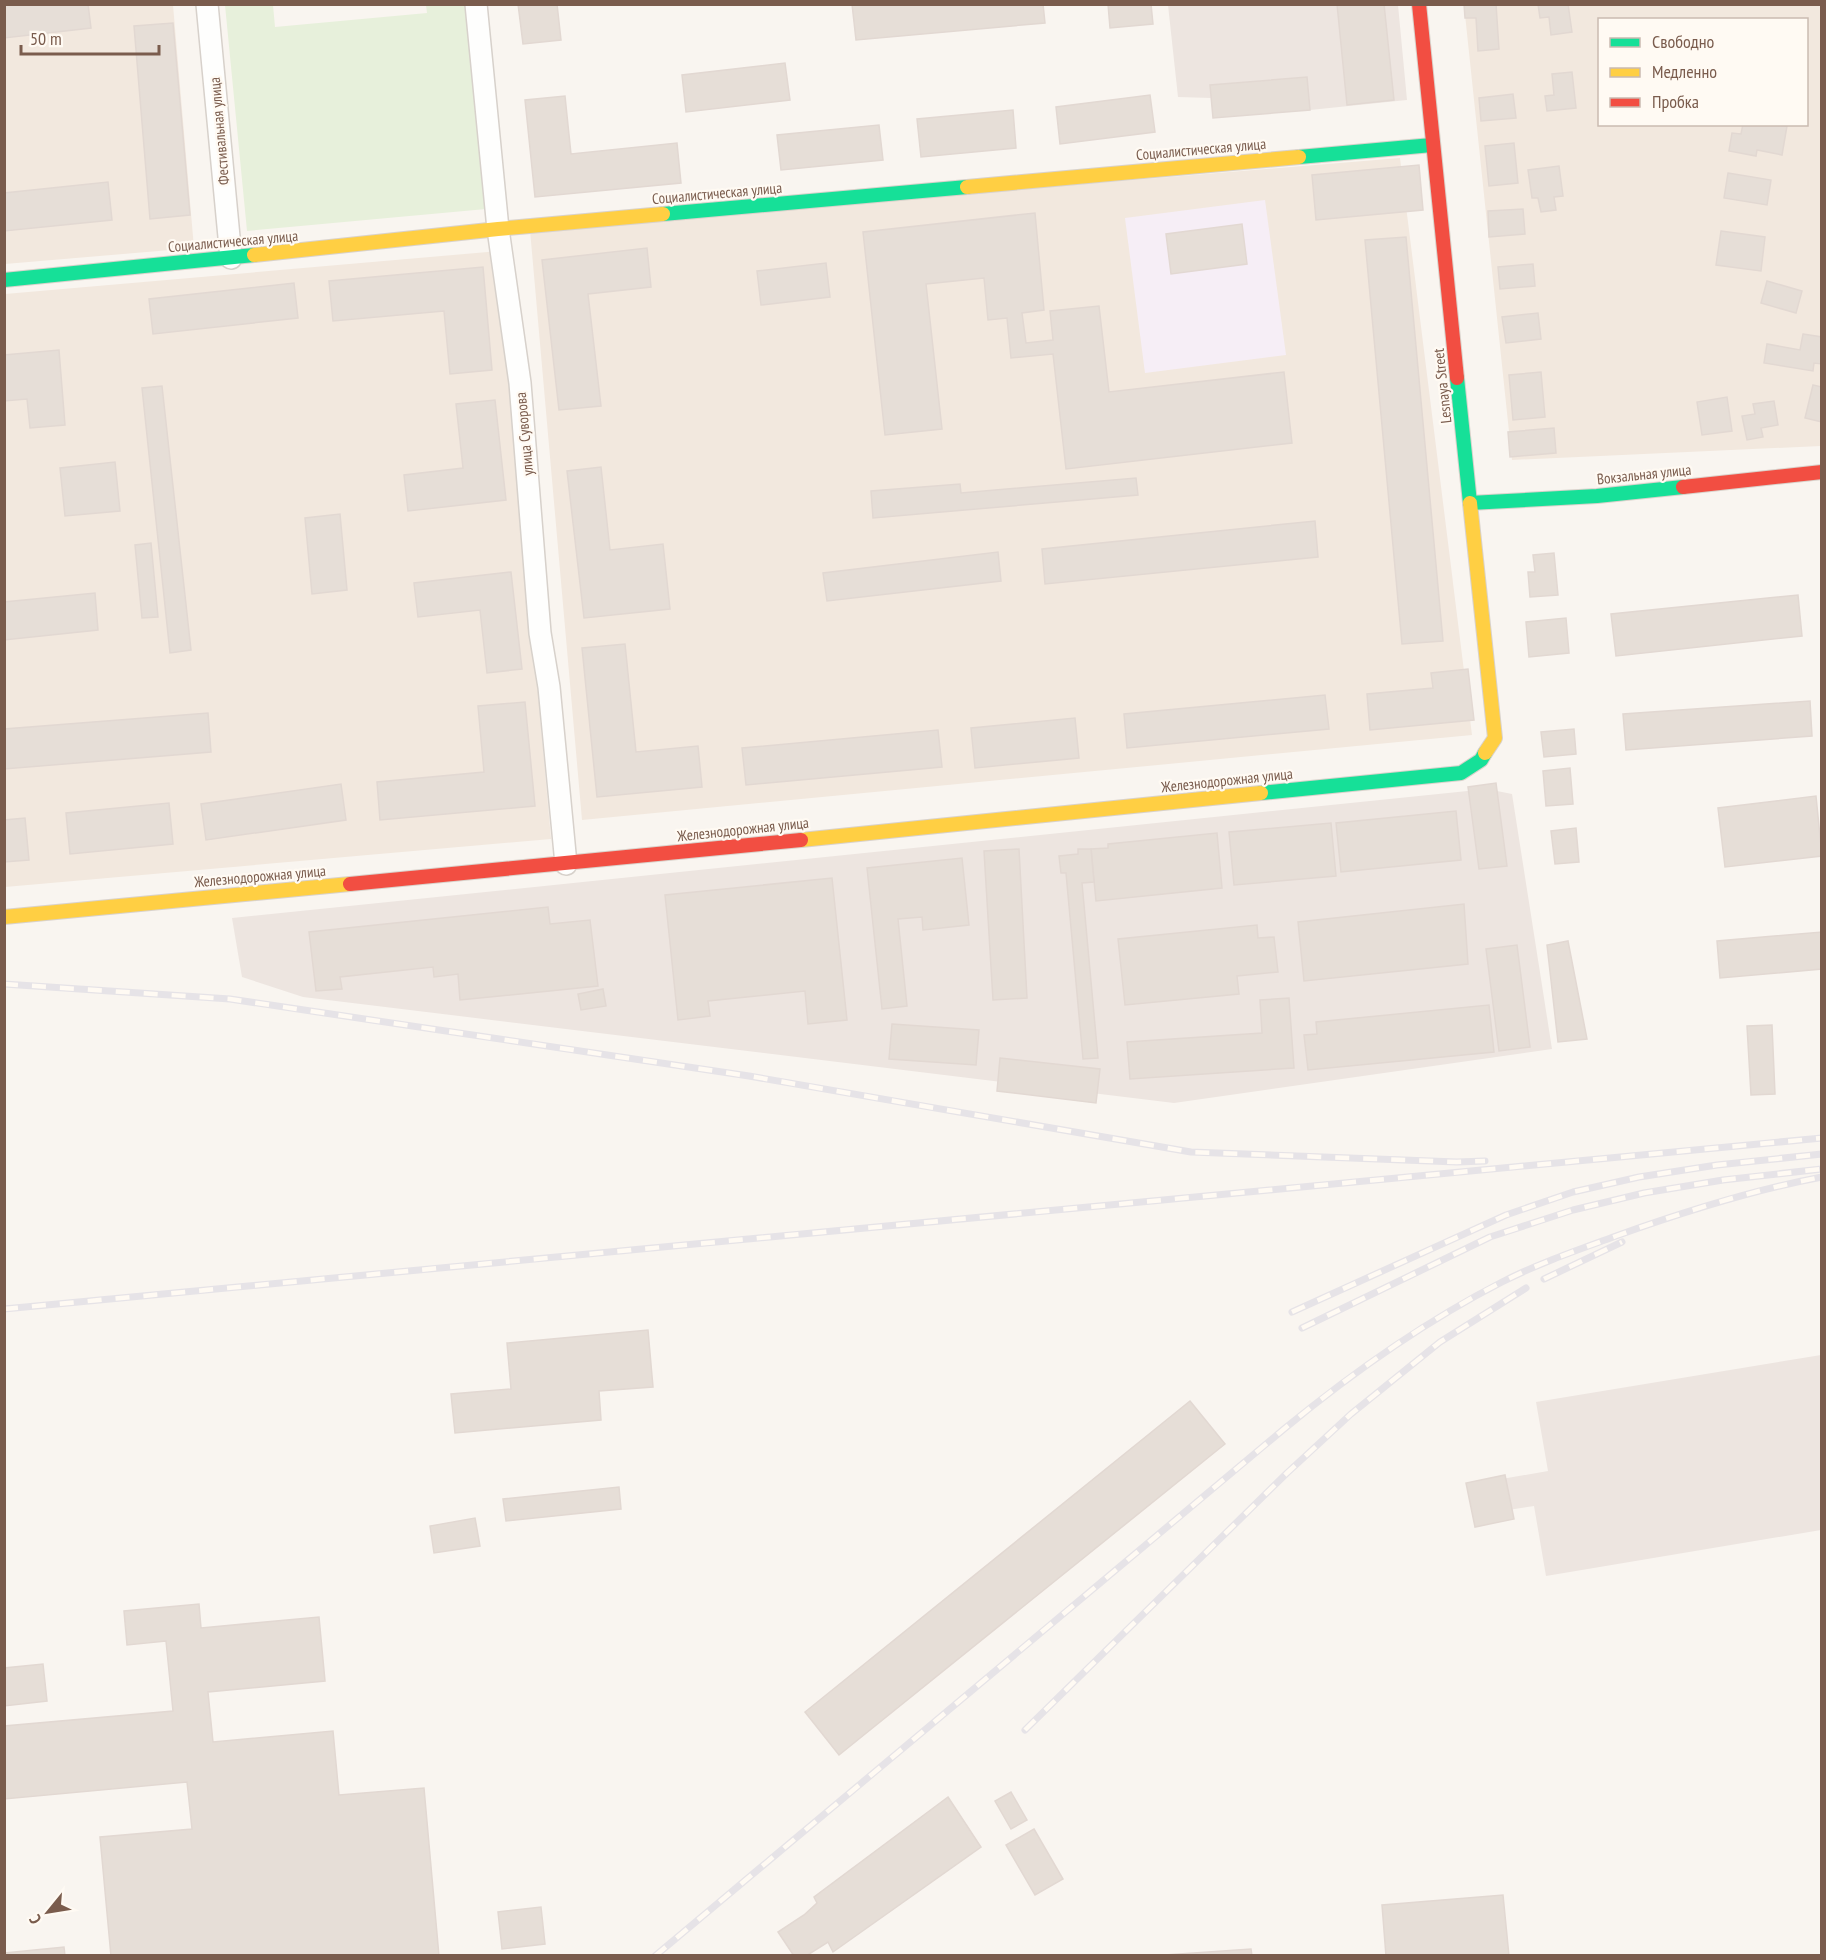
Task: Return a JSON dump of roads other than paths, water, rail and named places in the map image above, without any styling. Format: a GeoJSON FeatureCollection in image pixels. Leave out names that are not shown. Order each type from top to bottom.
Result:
{"type":"FeatureCollection","features":[{"type":"Feature","properties":{"kind":"main road","name":"Lesnaya Street"},"geometry":{"type":"LineString","coordinates":[[1419,4],[1495,738],[1481,760]]}},
{"type":"Feature","properties":{"kind":"main road","name":"Социалистическая улица"},"geometry":{"type":"LineString","coordinates":[[4,280],[498,229],[1432,146]]}},
{"type":"Feature","properties":{"kind":"main road","name":"Вокзальная улица"},"geometry":{"type":"LineString","coordinates":[[1470,503],[1597,496],[1821,472]]}},
{"type":"Feature","properties":{"kind":"main road","name":"Железнодорожная улица"},"geometry":{"type":"LineString","coordinates":[[4,917],[566,864],[1461,773],[1481,760]]}},
{"type":"Feature","properties":{"kind":"street","name":"Фестивальная улица"},"geometry":{"type":"LineString","coordinates":[[207,4],[231,258]]}},
{"type":"Feature","properties":{"kind":"street","name":"улица Суворова"},"geometry":{"type":"LineString","coordinates":[[476,4],[498,229],[520,383],[540,633],[549,687],[566,864]]}},
{"type":"Feature","properties":{"kind":"railway"},"geometry":{"type":"LineString","coordinates":[[4,984],[230,999],[749,1076],[1191,1152],[1457,1162],[1485,1161]]}},
{"type":"Feature","properties":{"kind":"railway"},"geometry":{"type":"LineString","coordinates":[[4,1309],[1822,1138]]}},
{"type":"Feature","properties":{"kind":"railway"},"geometry":{"type":"LineString","coordinates":[[1292,1312],[1506,1215],[1573,1192],[1639,1177],[1717,1165],[1822,1154]]}},
{"type":"Feature","properties":{"kind":"railway"},"geometry":{"type":"LineString","coordinates":[[1302,1328],[1490,1237],[1573,1210],[1644,1193],[1723,1180],[1822,1169]]}},
{"type":"Feature","properties":{"kind":"railway"},"geometry":{"type":"LineString","coordinates":[[655,1956],[1284,1429],[1336,1388],[1417,1331],[1473,1298],[1544,1263],[1692,1210],[1770,1188],[1822,1177]]}},
{"type":"Feature","properties":{"kind":"railway"},"geometry":{"type":"LineString","coordinates":[[1544,1279],[1622,1242]]}},
{"type":"Feature","properties":{"kind":"railway"},"geometry":{"type":"LineString","coordinates":[[1025,1730],[1287,1473],[1351,1414],[1440,1342],[1526,1288]]}}]}
